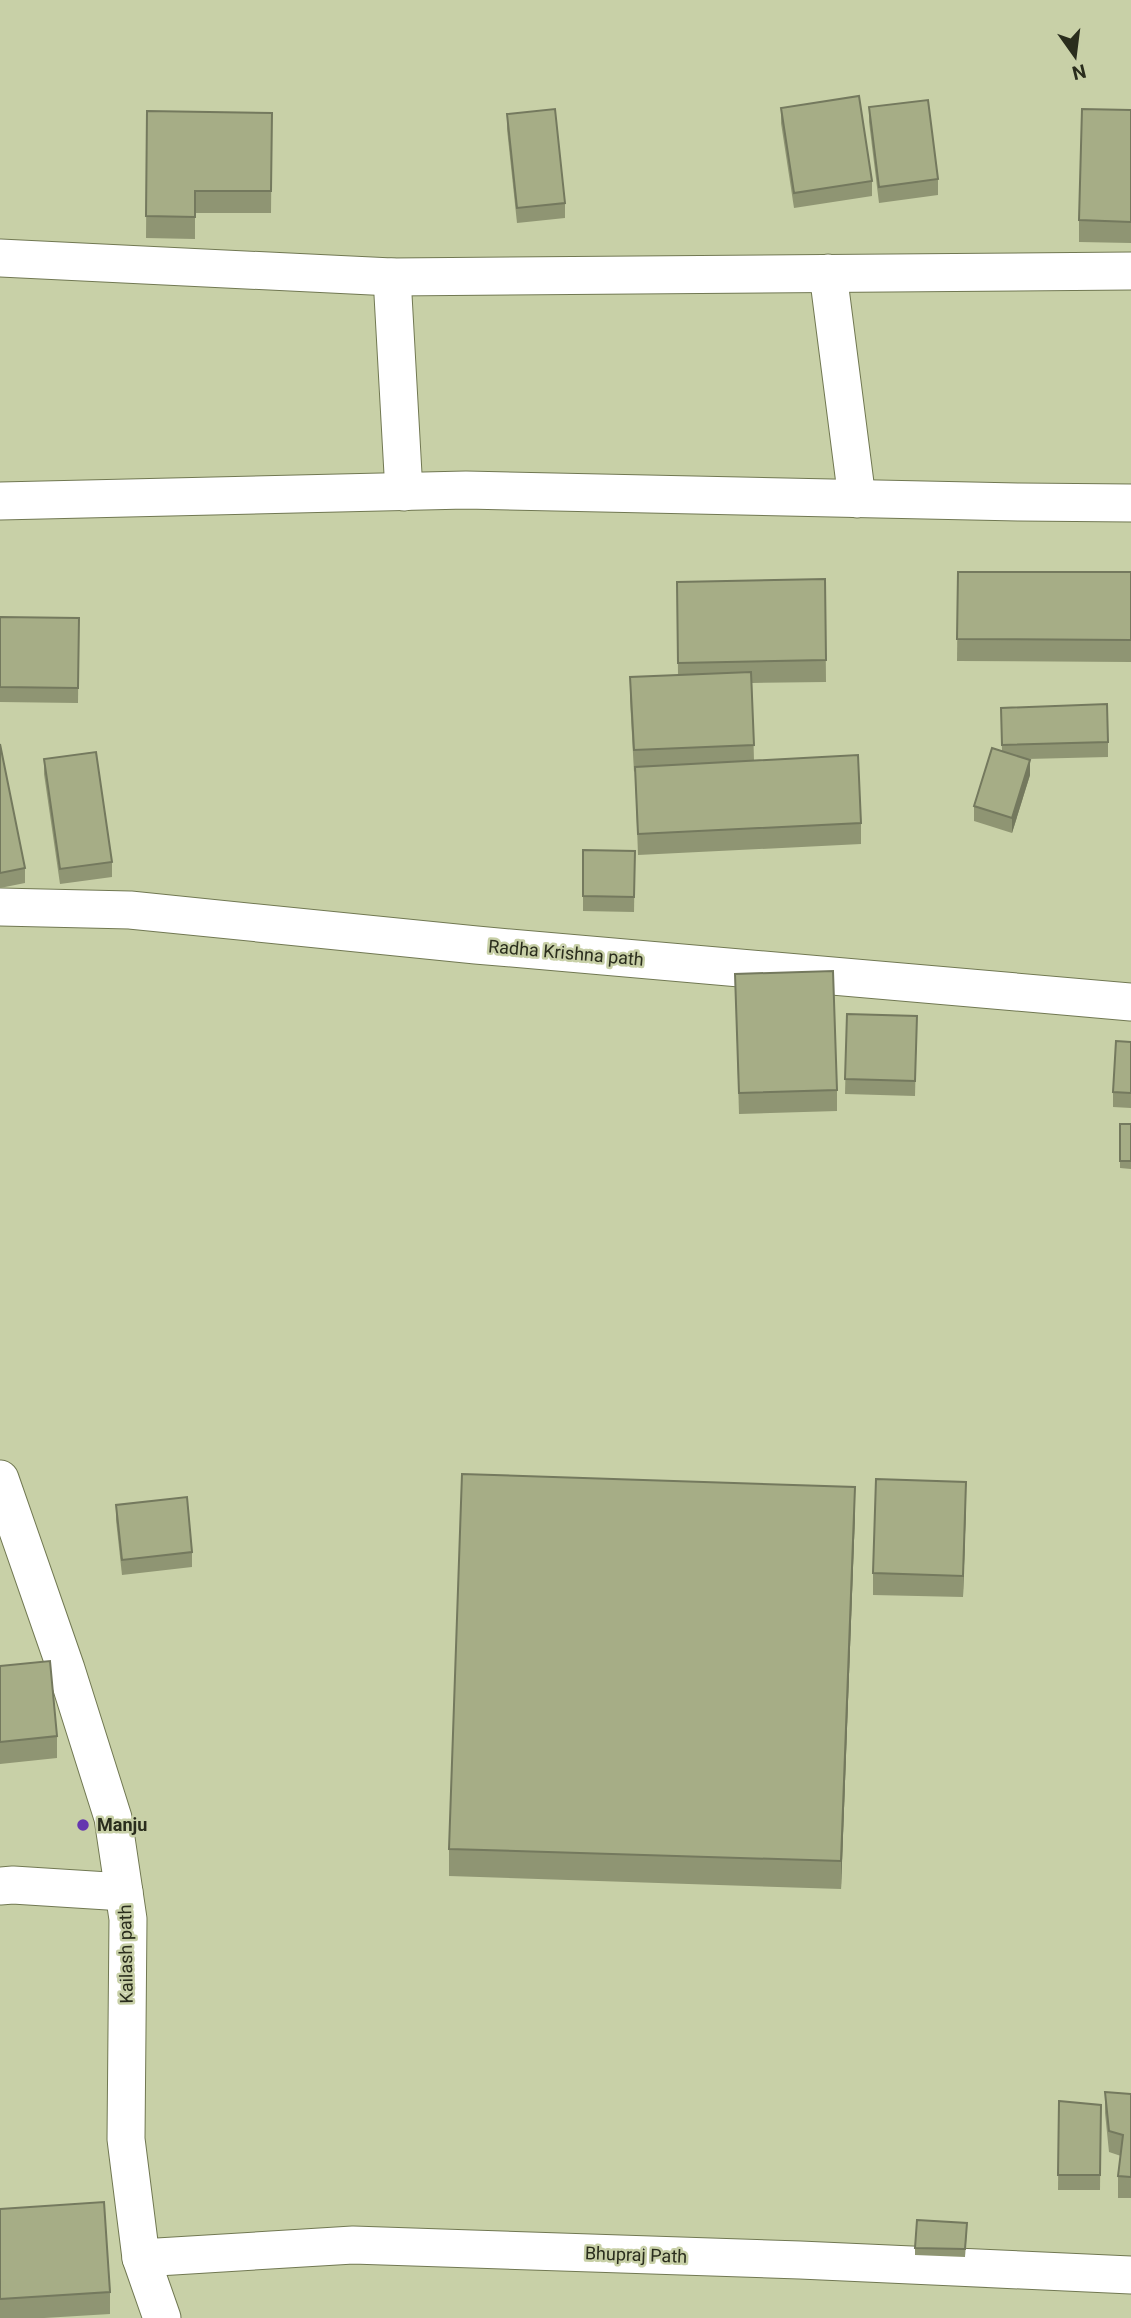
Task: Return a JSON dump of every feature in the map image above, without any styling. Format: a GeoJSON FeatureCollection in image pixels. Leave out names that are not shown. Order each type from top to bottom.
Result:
{"type":"FeatureCollection","features":[{"type":"Feature","properties":{"kind":"street"},"geometry":{"type":"LineString","coordinates":[[0,258],[392,277],[1131,271]]}},
{"type":"Feature","properties":{"kind":"street"},"geometry":{"type":"LineString","coordinates":[[828,273],[857,499]]}},
{"type":"Feature","properties":{"kind":"street"},"geometry":{"type":"LineString","coordinates":[[392,277],[404,492]]}},
{"type":"Feature","properties":{"kind":"street"},"geometry":{"type":"LineString","coordinates":[[0,501],[480,491],[1131,503]]}},
{"type":"Feature","properties":{"kind":"street","name":"Radha Krishna path"},"geometry":{"type":"LineString","coordinates":[[0,906],[130,910],[477,945],[1131,1002]]}},
{"type":"Feature","properties":{"kind":"street","name":"Kailash path"},"geometry":{"type":"LineString","coordinates":[[0,1479],[10,1538],[66,1669],[113,1818],[128,1919],[126,2139],[142,2258],[162,2318]]}},
{"type":"Feature","properties":{"kind":"street"},"geometry":{"type":"LineString","coordinates":[[0,1886],[124,1892]]}},
{"type":"Feature","properties":{"kind":"street","name":"Bhupraj Path"},"geometry":{"type":"LineString","coordinates":[[142,2258],[353,2245],[800,2260],[1131,2275]]}},
{"type":"Feature","properties":{"kind":"building"},"geometry":{"type":"Polygon","coordinates":[[[859,96],[872,181],[794,193],[781,108],[859,96]]]}},
{"type":"Feature","properties":{"kind":"building"},"geometry":{"type":"Polygon","coordinates":[[[928,100],[938,179],[879,187],[869,107],[928,100]]]}},
{"type":"Feature","properties":{"kind":"building"},"geometry":{"type":"Polygon","coordinates":[[[555,109],[565,203],[517,208],[507,114],[555,109]]]}},
{"type":"Feature","properties":{"kind":"building"},"geometry":{"type":"Polygon","coordinates":[[[1082,109],[1131,110],[1131,222],[1079,220],[1082,109]]]}},
{"type":"Feature","properties":{"kind":"building"},"geometry":{"type":"Polygon","coordinates":[[[147,111],[272,113],[271,191],[195,191],[195,217],[146,216],[147,111]]]}},
{"type":"Feature","properties":{"kind":"building"},"geometry":{"type":"Polygon","coordinates":[[[958,572],[1131,572],[1131,640],[957,639],[958,572]]]}},
{"type":"Feature","properties":{"kind":"building"},"geometry":{"type":"Polygon","coordinates":[[[825,579],[826,660],[678,663],[677,582],[825,579]]]}},
{"type":"Feature","properties":{"kind":"building"},"geometry":{"type":"Polygon","coordinates":[[[0,617],[79,618],[78,688],[0,687],[0,617]]]}},
{"type":"Feature","properties":{"kind":"building"},"geometry":{"type":"Polygon","coordinates":[[[751,672],[754,745],[634,750],[630,677],[751,672]]]}},
{"type":"Feature","properties":{"kind":"building"},"geometry":{"type":"Polygon","coordinates":[[[1107,704],[1108,742],[1002,745],[1001,708],[1107,704]]]}},
{"type":"Feature","properties":{"kind":"building"},"geometry":{"type":"Polygon","coordinates":[[[0,744],[25,868],[0,873],[0,744]]]}},
{"type":"Feature","properties":{"kind":"building"},"geometry":{"type":"Polygon","coordinates":[[[992,748],[1030,760],[1012,818],[974,806],[992,748]]]}},
{"type":"Feature","properties":{"kind":"building"},"geometry":{"type":"Polygon","coordinates":[[[96,752],[112,862],[60,869],[44,759],[96,752]]]}},
{"type":"Feature","properties":{"kind":"building"},"geometry":{"type":"Polygon","coordinates":[[[858,755],[861,823],[638,834],[635,767],[858,755]]]}},
{"type":"Feature","properties":{"kind":"building"},"geometry":{"type":"Polygon","coordinates":[[[583,850],[635,851],[634,897],[583,896],[583,850]]]}},
{"type":"Feature","properties":{"kind":"building"},"geometry":{"type":"Polygon","coordinates":[[[833,971],[837,1090],[739,1093],[735,974],[833,971]]]}},
{"type":"Feature","properties":{"kind":"building"},"geometry":{"type":"Polygon","coordinates":[[[847,1014],[917,1016],[915,1081],[845,1079],[847,1014]]]}},
{"type":"Feature","properties":{"kind":"building"},"geometry":{"type":"Polygon","coordinates":[[[1116,1041],[1131,1042],[1131,1093],[1113,1092],[1116,1041]]]}},
{"type":"Feature","properties":{"kind":"building"},"geometry":{"type":"Polygon","coordinates":[[[1120,1124],[1131,1124],[1131,1161],[1120,1161],[1120,1124]]]}},
{"type":"Feature","properties":{"kind":"building"},"geometry":{"type":"Polygon","coordinates":[[[462,1474],[855,1487],[841,1861],[449,1849],[462,1474]]]}},
{"type":"Feature","properties":{"kind":"building"},"geometry":{"type":"Polygon","coordinates":[[[876,1479],[966,1482],[963,1576],[873,1573],[876,1479]]]}},
{"type":"Feature","properties":{"kind":"building"},"geometry":{"type":"Polygon","coordinates":[[[187,1497],[192,1552],[122,1560],[116,1505],[187,1497]]]}},
{"type":"Feature","properties":{"kind":"building"},"geometry":{"type":"Polygon","coordinates":[[[50,1661],[57,1736],[0,1742],[0,1666],[50,1661]]]}},
{"type":"Feature","properties":{"kind":"building"},"geometry":{"type":"Polygon","coordinates":[[[1105,2092],[1131,2094],[1131,2177],[1118,2176],[1123,2135],[1109,2131],[1105,2092]]]}},
{"type":"Feature","properties":{"kind":"building"},"geometry":{"type":"Polygon","coordinates":[[[1059,2101],[1101,2105],[1100,2175],[1058,2175],[1059,2101]]]}},
{"type":"Feature","properties":{"kind":"building"},"geometry":{"type":"Polygon","coordinates":[[[104,2202],[110,2292],[0,2299],[0,2209],[104,2202]]]}},
{"type":"Feature","properties":{"kind":"building"},"geometry":{"type":"Polygon","coordinates":[[[917,2220],[967,2223],[965,2249],[915,2248],[917,2220]]]}},
{"type":"Feature","properties":{"kind":"place","name":"Manju"},"geometry":{"type":"Point","coordinates":[83,1825]}}]}
